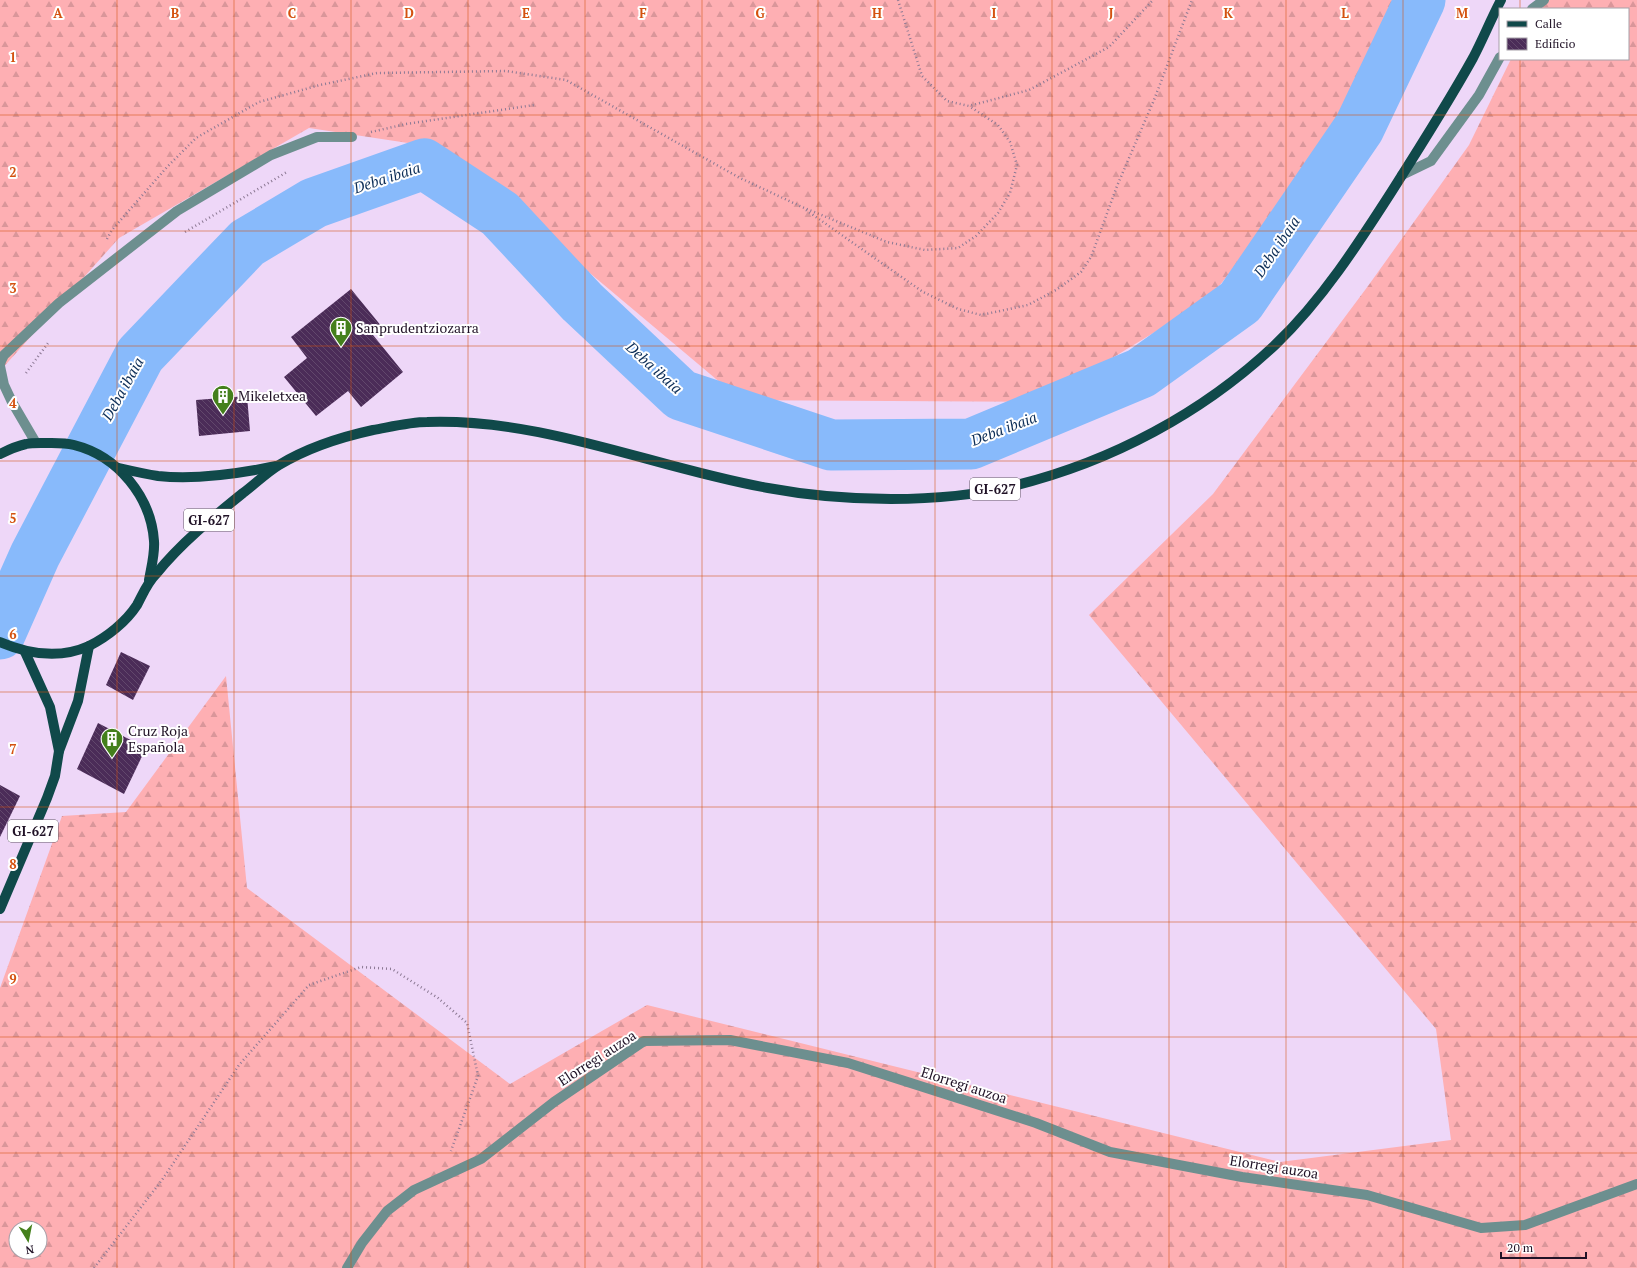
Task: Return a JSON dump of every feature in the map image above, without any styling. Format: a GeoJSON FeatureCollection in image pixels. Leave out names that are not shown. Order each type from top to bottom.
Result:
{"type":"FeatureCollection","features":[{"type":"Feature","properties":{"kind":"main road","name":"GI-627"},"geometry":{"type":"LineString","coordinates":[[148,582],[170,557],[190,538],[217,514],[278,466],[321,445],[372,430],[425,422],[479,424],[541,432],[604,447],[698,474],[768,488],[851,498],[906,498],[959,495],[1009,487],[1046,476],[1113,452],[1176,420],[1208,399],[1276,344],[1311,307],[1373,221],[1402,175],[1473,56],[1501,0]]}},
{"type":"Feature","properties":{"kind":"main road","name":"GI-627"},"geometry":{"type":"LineString","coordinates":[[0,454],[26,444],[58,442],[91,450],[119,468],[144,502],[154,541],[153,561],[148,582],[135,609],[114,630],[89,646],[55,654],[25,652],[0,642]]}},
{"type":"Feature","properties":{"kind":"main road","name":"GI-627"},"geometry":{"type":"LineString","coordinates":[[119,468],[158,476],[183,477],[241,473],[278,466]]}},
{"type":"Feature","properties":{"kind":"main road","name":"GI-627"},"geometry":{"type":"LineString","coordinates":[[0,909],[55,776],[59,751],[78,701],[89,646]]}},
{"type":"Feature","properties":{"kind":"main road","name":"GI-627"},"geometry":{"type":"LineString","coordinates":[[25,652],[50,706],[59,751]]}},
{"type":"Feature","properties":{"kind":"street"},"geometry":{"type":"LineString","coordinates":[[1533,8],[1544,0]]}},
{"type":"Feature","properties":{"kind":"street"},"geometry":{"type":"LineString","coordinates":[[1402,175],[1431,161],[1479,95],[1499,60]]}},
{"type":"Feature","properties":{"kind":"street"},"geometry":{"type":"LineString","coordinates":[[36,443],[12,402],[4,385],[0,365],[4,355],[59,303],[177,211],[271,155],[317,137],[352,137]]}},
{"type":"Feature","properties":{"kind":"street","name":"Elorregi auzoa"},"geometry":{"type":"LineString","coordinates":[[347,1268],[362,1242],[387,1212],[414,1190],[482,1159],[554,1102],[644,1041],[730,1040],[848,1063],[1036,1123],[1110,1152],[1242,1177],[1367,1195],[1481,1228],[1526,1225],[1637,1184]]}},
{"type":"Feature","properties":{"kind":"path"},"geometry":{"type":"LineString","coordinates":[[105,244],[112,230],[167,167],[196,138],[259,102],[320,85],[377,72],[506,71],[566,80],[738,177],[802,207],[887,242],[925,250],[958,248],[976,236],[998,213],[1010,193],[1017,165],[1010,142],[998,125],[969,106],[947,101],[922,76],[898,0]]}},
{"type":"Feature","properties":{"kind":"path"},"geometry":{"type":"LineString","coordinates":[[969,106],[1029,90],[1109,47],[1153,0]]}},
{"type":"Feature","properties":{"kind":"path"},"geometry":{"type":"LineString","coordinates":[[802,207],[923,292],[958,309],[981,315],[1028,305],[1056,290],[1081,272],[1091,257],[1117,186],[1154,100],[1192,0]]}},
{"type":"Feature","properties":{"kind":"path"},"geometry":{"type":"LineString","coordinates":[[352,137],[406,124],[534,105]]}},
{"type":"Feature","properties":{"kind":"path"},"geometry":{"type":"LineString","coordinates":[[182,234],[288,171]]}},
{"type":"Feature","properties":{"kind":"path"},"geometry":{"type":"LineString","coordinates":[[26,373],[52,338]]}},
{"type":"Feature","properties":{"kind":"path"},"geometry":{"type":"LineString","coordinates":[[94,1268],[162,1180],[239,1065],[309,985],[361,967],[392,969],[438,998],[467,1023],[478,1076],[442,1178]]}},
{"type":"Feature","properties":{"kind":"green space"},"geometry":{"type":"Polygon","coordinates":[[[0,0],[1414,0],[1300,183],[1209,299],[1040,402],[741,400],[441,148],[309,128],[119,238],[0,371],[0,0]]]}},
{"type":"Feature","properties":{"kind":"green space"},"geometry":{"type":"Polygon","coordinates":[[[1540,0],[1637,0],[1637,1268],[0,1268],[0,988],[62,816],[126,812],[226,676],[247,888],[510,1084],[647,1005],[1280,1162],[1451,1140],[1436,1029],[1089,615],[1213,494],[1368,286],[1469,145],[1511,60],[1629,60],[1629,8],[1536,8],[1540,0]]]}},
{"type":"Feature","properties":{"kind":"building","name":"Sanprudentziozarra"},"geometry":{"type":"Polygon","coordinates":[[[351,289],[382,327],[373,335],[403,372],[361,407],[348,391],[316,416],[284,377],[307,358],[291,337],[351,289]]]}},
{"type":"Feature","properties":{"kind":"building","name":"Mikeletxea"},"geometry":{"type":"Polygon","coordinates":[[[247,396],[250,431],[199,436],[196,400],[247,396]]]}},
{"type":"Feature","properties":{"kind":"building"},"geometry":{"type":"Polygon","coordinates":[[[121,652],[150,666],[133,700],[106,685],[121,652]]]}},
{"type":"Feature","properties":{"kind":"building","name":"Cruz Roja Española"},"geometry":{"type":"Polygon","coordinates":[[[98,723],[146,748],[124,794],[77,769],[98,723]]]}},
{"type":"Feature","properties":{"kind":"building"},"geometry":{"type":"Polygon","coordinates":[[[0,785],[20,796],[0,837],[0,785]]]}},
{"type":"Feature","properties":{"kind":"waterway","name":"Deba ibaia"},"geometry":{"type":"LineString","coordinates":[[0,634],[35,555],[140,355],[247,243],[314,203],[424,164],[500,214],[582,302],[681,395],[831,445],[971,444],[1141,373],[1240,302],[1359,128],[1420,0]]}},
{"type":"Feature","properties":{"kind":"place","name":"Sanprudentziozarra"},"geometry":{"type":"Point","coordinates":[341,348]}},
{"type":"Feature","properties":{"kind":"place","name":"Mikeletxea"},"geometry":{"type":"Point","coordinates":[223,416]}},
{"type":"Feature","properties":{"kind":"place","name":"Cruz Roja Española"},"geometry":{"type":"Point","coordinates":[112,758]}}]}
